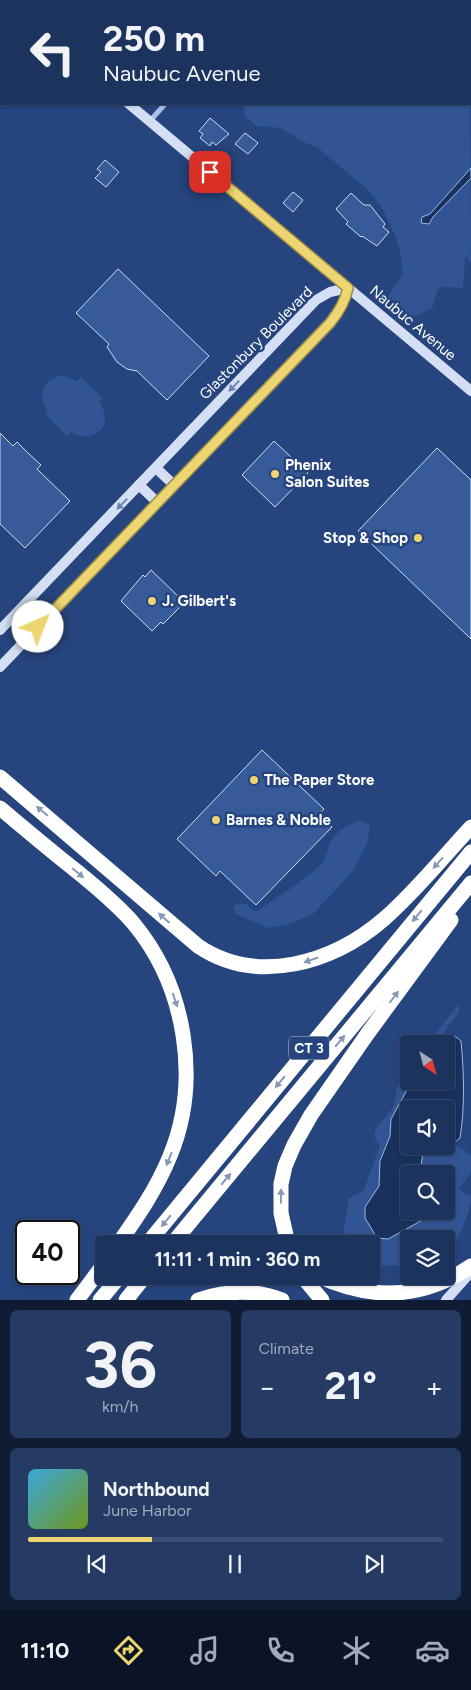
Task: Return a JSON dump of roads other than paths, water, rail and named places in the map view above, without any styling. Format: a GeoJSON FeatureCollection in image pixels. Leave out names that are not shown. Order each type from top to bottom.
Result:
{"type":"FeatureCollection","features":[{"type":"Feature","properties":{"kind":"highway"},"geometry":{"type":"LineString","coordinates":[[0,777],[198,946],[221,959],[255,967],[277,968],[304,962],[327,954],[358,938],[395,909],[471,827]]}},
{"type":"Feature","properties":{"kind":"highway"},"geometry":{"type":"LineString","coordinates":[[0,808],[109,899],[135,925],[159,963],[179,1014],[186,1068],[184,1102],[178,1130],[171,1155],[157,1185],[124,1235]]}},
{"type":"Feature","properties":{"kind":"highway","name":"CT 3"},"geometry":{"type":"LineString","coordinates":[[154,1235],[471,852]]}},
{"type":"Feature","properties":{"kind":"highway","name":"CT 3"},"geometry":{"type":"LineString","coordinates":[[179,1235],[471,882]]}},
{"type":"Feature","properties":{"kind":"highway"},"geometry":{"type":"LineString","coordinates":[[286,1235],[281,1213],[281,1184],[285,1166],[294,1145],[321,1100],[368,1033],[447,928],[460,896]]}},
{"type":"Feature","properties":{"kind":"highway"},"geometry":{"type":"LineString","coordinates":[[336,1285],[354,1294],[386,1300],[407,1298],[429,1290],[471,1266]]}},
{"type":"Feature","properties":{"kind":"highway"},"geometry":{"type":"LineString","coordinates":[[78,1300],[95,1276]]}},
{"type":"Feature","properties":{"kind":"highway"},"geometry":{"type":"LineString","coordinates":[[100,1300],[112,1285]]}},
{"type":"Feature","properties":{"kind":"highway"},"geometry":{"type":"LineString","coordinates":[[126,1300],[138,1285]]}},
{"type":"Feature","properties":{"kind":"highway"},"geometry":{"type":"LineString","coordinates":[[310,1285],[322,1300]]}},
{"type":"Feature","properties":{"kind":"highway"},"geometry":{"type":"LineString","coordinates":[[198,1300],[236,1292],[263,1295],[282,1300]]}},
{"type":"Feature","properties":{"kind":"street","name":"Naubuc Avenue"},"geometry":{"type":"LineString","coordinates":[[130,105],[471,391]]}},
{"type":"Feature","properties":{"kind":"street"},"geometry":{"type":"LineString","coordinates":[[150,121],[164,105]]}},
{"type":"Feature","properties":{"kind":"street"},"geometry":{"type":"LineString","coordinates":[[0,667],[330,323],[343,304],[348,288]]}},
{"type":"Feature","properties":{"kind":"street","name":"Glastonbury Boulevard"},"geometry":{"type":"LineString","coordinates":[[0,630],[316,300],[330,292],[348,288]]}},
{"type":"Feature","properties":{"kind":"street"},"geometry":{"type":"LineString","coordinates":[[156,468],[174,485]]}},
{"type":"Feature","properties":{"kind":"street"},"geometry":{"type":"LineString","coordinates":[[139,485],[157,502]]}},
{"type":"Feature","properties":{"kind":"street"},"geometry":{"type":"LineString","coordinates":[[446,1300],[471,1272]]}},
{"type":"Feature","properties":{"kind":"place","name":"Phenix Salon Suites"},"geometry":{"type":"Point","coordinates":[275,474]}},
{"type":"Feature","properties":{"kind":"place","name":"Stop & Shop"},"geometry":{"type":"Point","coordinates":[418,538]}},
{"type":"Feature","properties":{"kind":"place","name":"J. Gilbert's"},"geometry":{"type":"Point","coordinates":[152,601]}},
{"type":"Feature","properties":{"kind":"place","name":"The Paper Store"},"geometry":{"type":"Point","coordinates":[254,780]}},
{"type":"Feature","properties":{"kind":"place","name":"Barnes & Noble"},"geometry":{"type":"Point","coordinates":[216,820]}}]}
